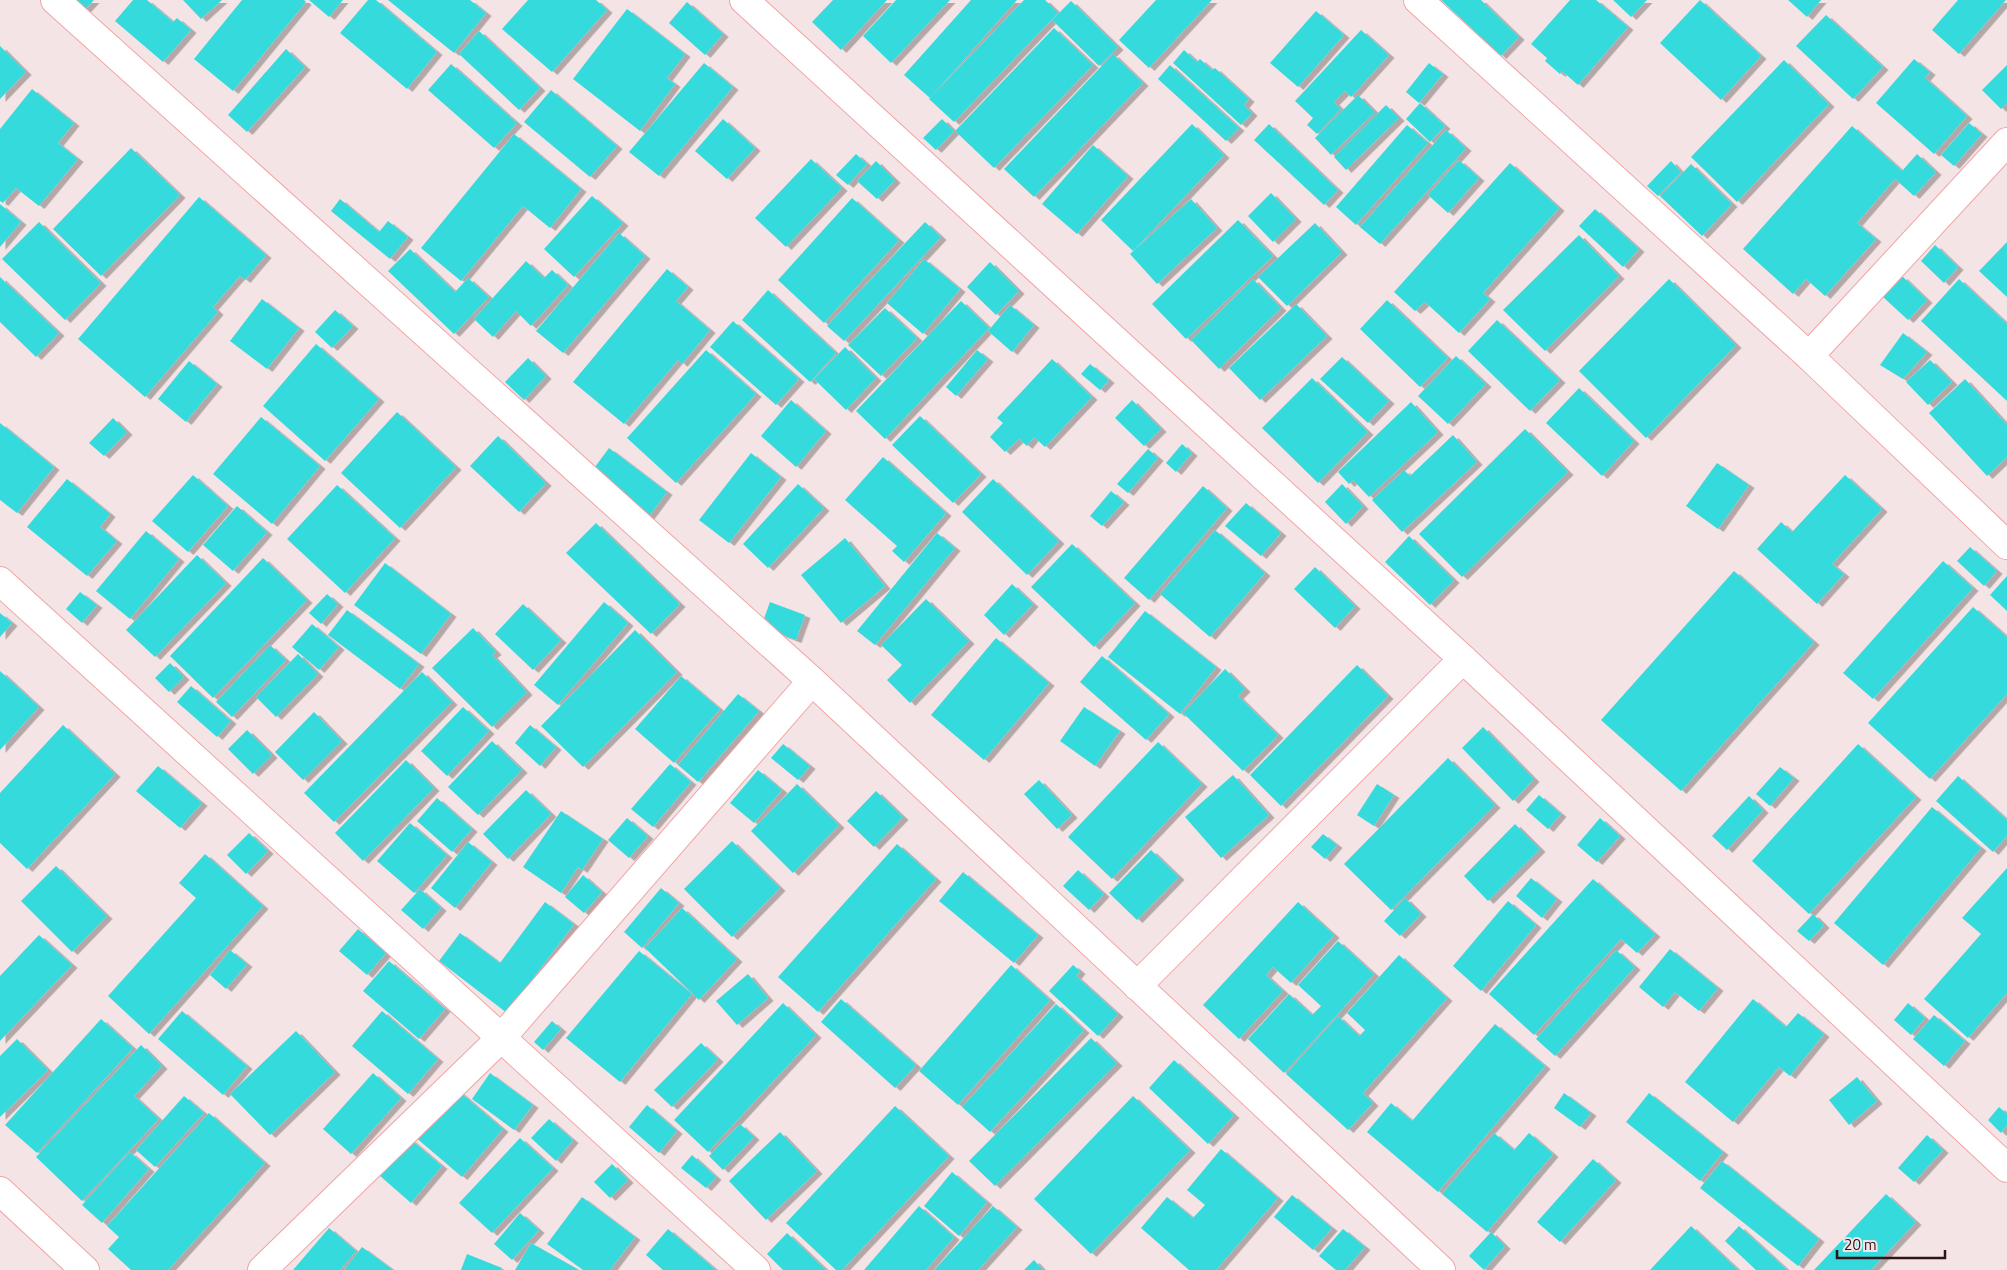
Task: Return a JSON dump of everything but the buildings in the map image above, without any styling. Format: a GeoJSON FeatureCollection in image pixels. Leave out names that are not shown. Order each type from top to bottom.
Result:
{"type":"FeatureCollection","features":[{"type":"Feature","properties":{"kind":"street"},"geometry":{"type":"LineString","coordinates":[[55,0],[812,681],[1441,1270]]}},
{"type":"Feature","properties":{"kind":"street"},"geometry":{"type":"LineString","coordinates":[[744,0],[1463,659],[2007,1168]]}},
{"type":"Feature","properties":{"kind":"street"},"geometry":{"type":"LineString","coordinates":[[1418,0],[1809,356],[2007,545]]}},
{"type":"Feature","properties":{"kind":"street"},"geometry":{"type":"LineString","coordinates":[[1809,356],[2007,142]]}},
{"type":"Feature","properties":{"kind":"street"},"geometry":{"type":"LineString","coordinates":[[0,581],[756,1270]]}},
{"type":"Feature","properties":{"kind":"street"},"geometry":{"type":"LineString","coordinates":[[1137,986],[1463,659]]}},
{"type":"Feature","properties":{"kind":"street"},"geometry":{"type":"LineString","coordinates":[[262,1270],[502,1037],[812,681]]}},
{"type":"Feature","properties":{"kind":"street"},"geometry":{"type":"LineString","coordinates":[[0,1191],[85,1270]]}}]}
